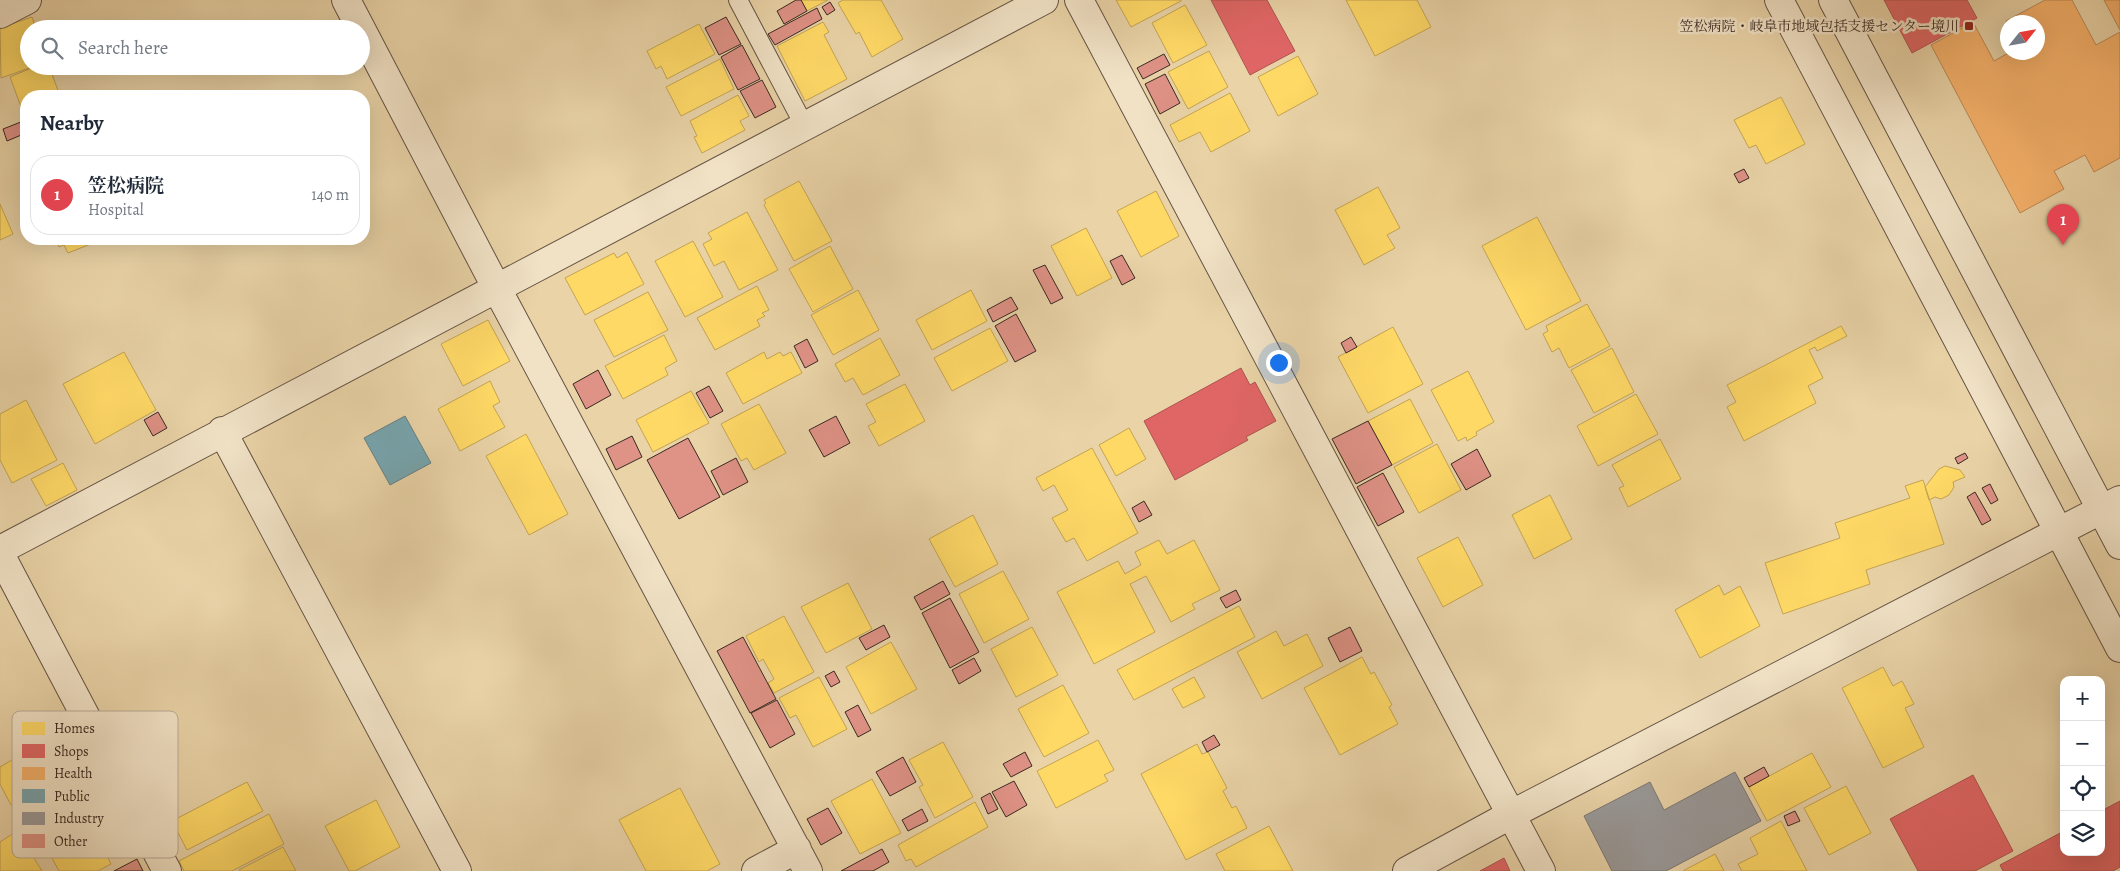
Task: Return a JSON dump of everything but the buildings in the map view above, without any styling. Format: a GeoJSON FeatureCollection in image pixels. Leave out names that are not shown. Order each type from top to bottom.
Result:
{"type":"FeatureCollection","features":[{"type":"Feature","properties":{"kind":"street"},"geometry":{"type":"LineString","coordinates":[[0,14],[26,0]]}},
{"type":"Feature","properties":{"kind":"street"},"geometry":{"type":"LineString","coordinates":[[346,0],[356,20]]}},
{"type":"Feature","properties":{"kind":"street"},"geometry":{"type":"LineString","coordinates":[[0,550],[222,431],[1044,0]]}},
{"type":"Feature","properties":{"kind":"street"},"geometry":{"type":"LineString","coordinates":[[1079,0],[1541,871]]}},
{"type":"Feature","properties":{"kind":"street"},"geometry":{"type":"LineString","coordinates":[[1779,0],[2120,648]]}},
{"type":"Feature","properties":{"kind":"street"},"geometry":{"type":"LineString","coordinates":[[1833,0],[2111,505],[2120,545]]}},
{"type":"Feature","properties":{"kind":"street"},"geometry":{"type":"LineString","coordinates":[[370,46],[496,287],[803,860],[756,871]]}},
{"type":"Feature","properties":{"kind":"street"},"geometry":{"type":"LineString","coordinates":[[222,431],[457,871]]}},
{"type":"Feature","properties":{"kind":"street"},"geometry":{"type":"LineString","coordinates":[[1407,871],[1512,814],[2111,505]]}},
{"type":"Feature","properties":{"kind":"street"},"geometry":{"type":"LineString","coordinates":[[0,554],[83,711]]}},
{"type":"Feature","properties":{"kind":"street"},"geometry":{"type":"LineString","coordinates":[[160,858],[167,871]]}},
{"type":"Feature","properties":{"kind":"lane"},"geometry":{"type":"LineString","coordinates":[[738,0],[804,125]]}},
{"type":"Feature","properties":{"kind":"place","name":"笠松病院・岐阜市地域包括支援センター境川"},"geometry":{"type":"Point","coordinates":[1969,26]}},
{"type":"Feature","properties":{"kind":"place","name":"笠松病院"},"geometry":{"type":"Point","coordinates":[2063,245]}}]}
